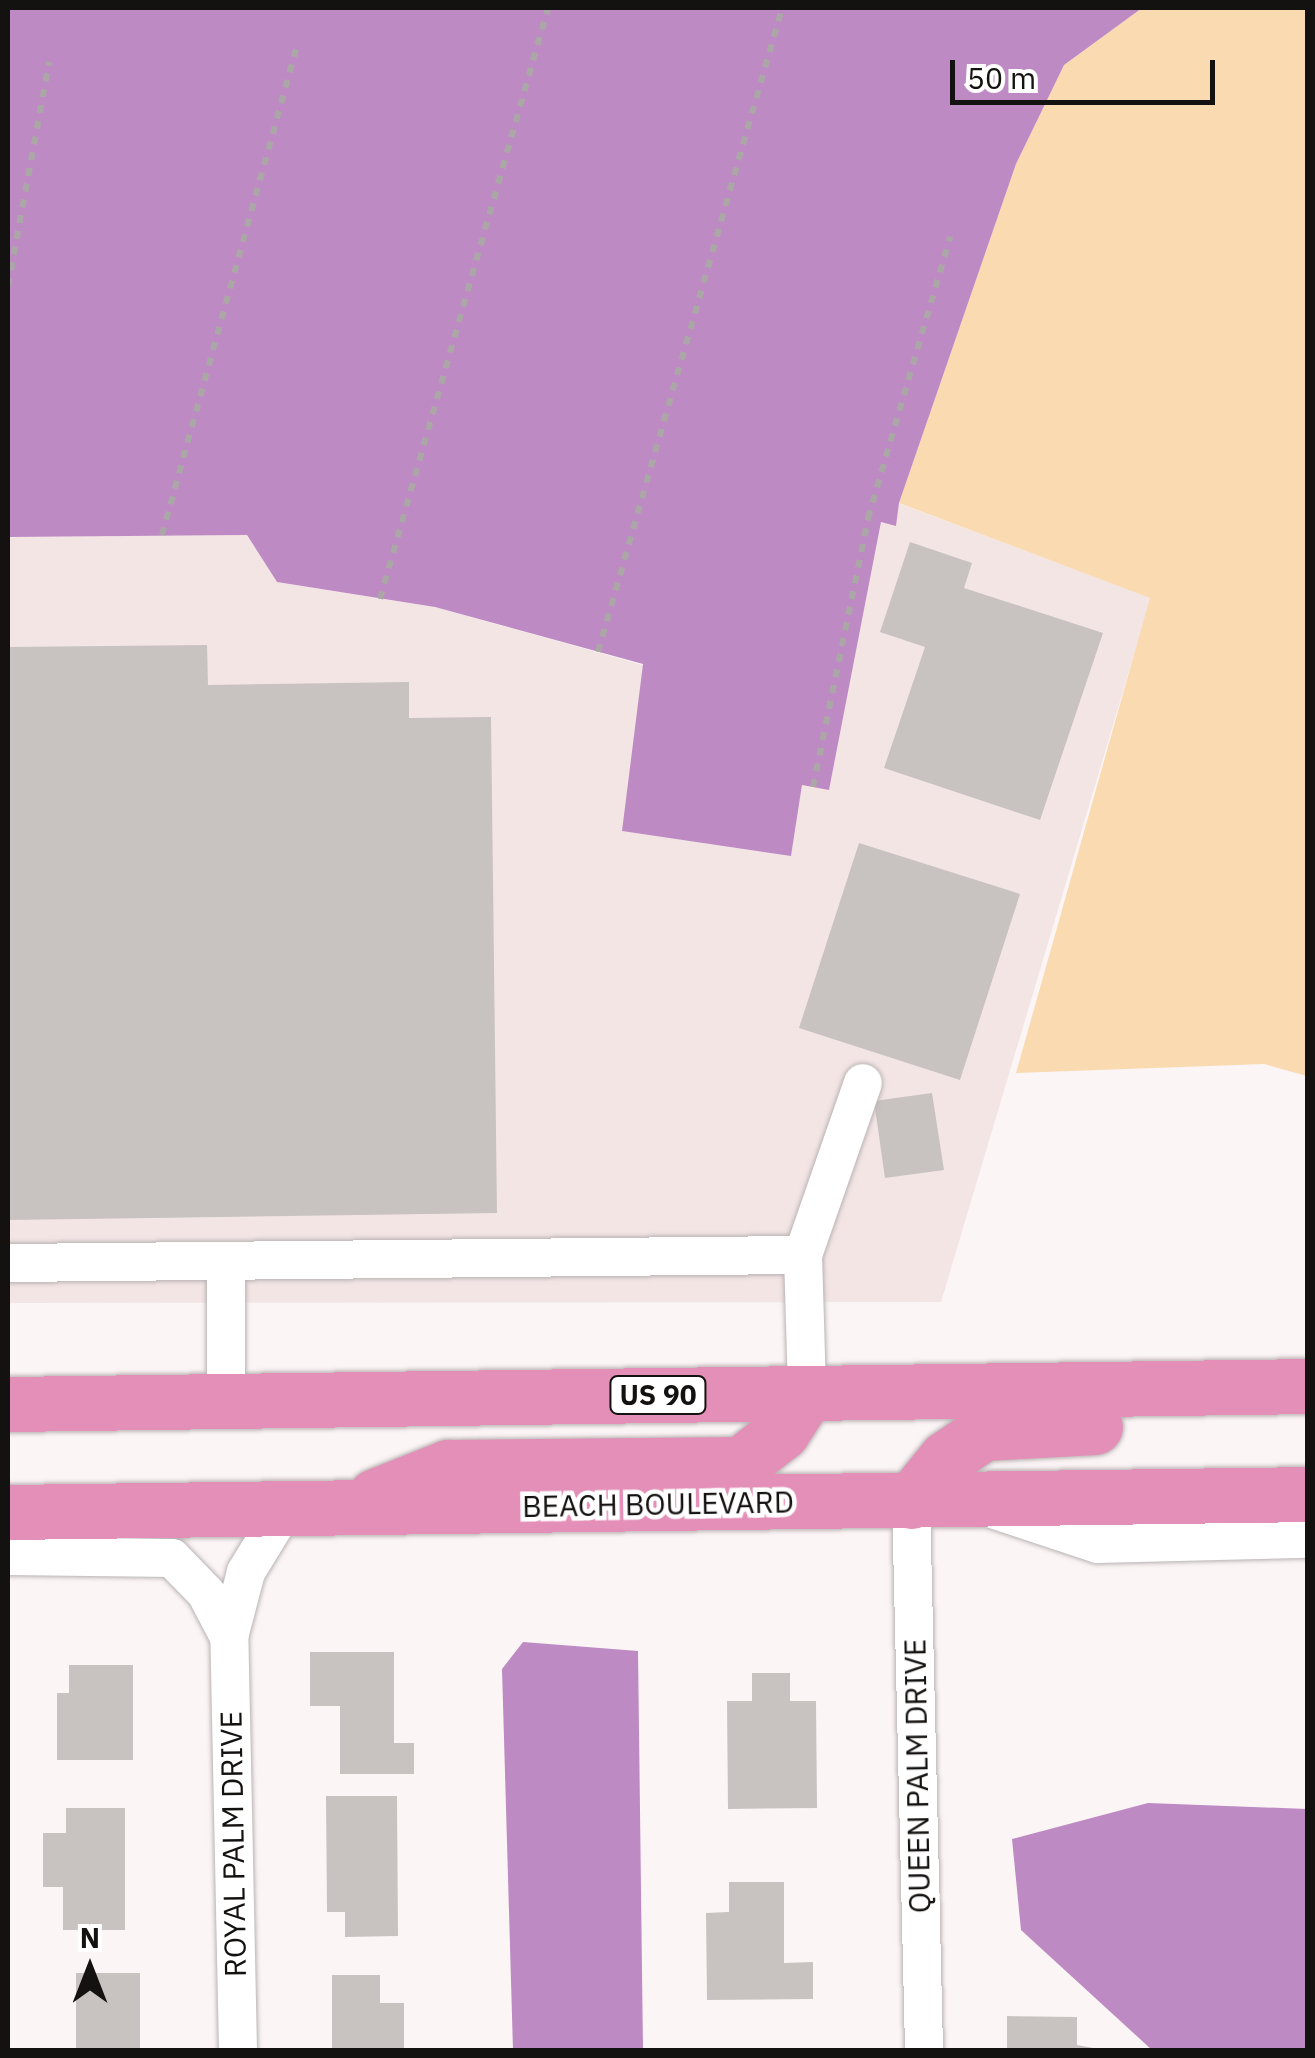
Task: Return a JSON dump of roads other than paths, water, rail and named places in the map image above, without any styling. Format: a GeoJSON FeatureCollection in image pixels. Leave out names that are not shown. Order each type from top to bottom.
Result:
{"type":"FeatureCollection","features":[{"type":"Feature","properties":{"kind":"highway","name":"US 90"},"geometry":{"type":"LineString","coordinates":[[8,1404],[1308,1386]]}},
{"type":"Feature","properties":{"kind":"highway"},"geometry":{"type":"LineString","coordinates":[[344,1508],[448,1466],[741,1464],[782,1432],[807,1393]]}},
{"type":"Feature","properties":{"kind":"highway"},"geometry":{"type":"LineString","coordinates":[[8,1434],[72,1403]]}},
{"type":"Feature","properties":{"kind":"highway"},"geometry":{"type":"LineString","coordinates":[[911,1500],[946,1458],[983,1433],[1308,1422]]}},
{"type":"Feature","properties":{"kind":"highway","name":"BEACH BOULEVARD"},"geometry":{"type":"LineString","coordinates":[[8,1512],[1308,1494]]}},
{"type":"Feature","properties":{"kind":"street"},"geometry":{"type":"LineString","coordinates":[[807,1393],[802,1255],[863,1082]]}},
{"type":"Feature","properties":{"kind":"street"},"geometry":{"type":"LineString","coordinates":[[8,1263],[802,1255]]}},
{"type":"Feature","properties":{"kind":"street"},"geometry":{"type":"LineString","coordinates":[[226,1261],[226,1401]]}},
{"type":"Feature","properties":{"kind":"street","name":"QUEEN PALM DRIVE"},"geometry":{"type":"LineString","coordinates":[[911,1500],[924,2050]]}},
{"type":"Feature","properties":{"kind":"street"},"geometry":{"type":"LineString","coordinates":[[966,1500],[1098,1544],[1308,1539]]}},
{"type":"Feature","properties":{"kind":"street","name":"ROYAL PALM DRIVE"},"geometry":{"type":"LineString","coordinates":[[238,2050],[229,1637],[246,1572],[285,1508]]}},
{"type":"Feature","properties":{"kind":"street","name":"ROYAL PALM DRIVE"},"geometry":{"type":"LineString","coordinates":[[8,1556],[172,1558],[206,1593],[229,1637]]}}]}
